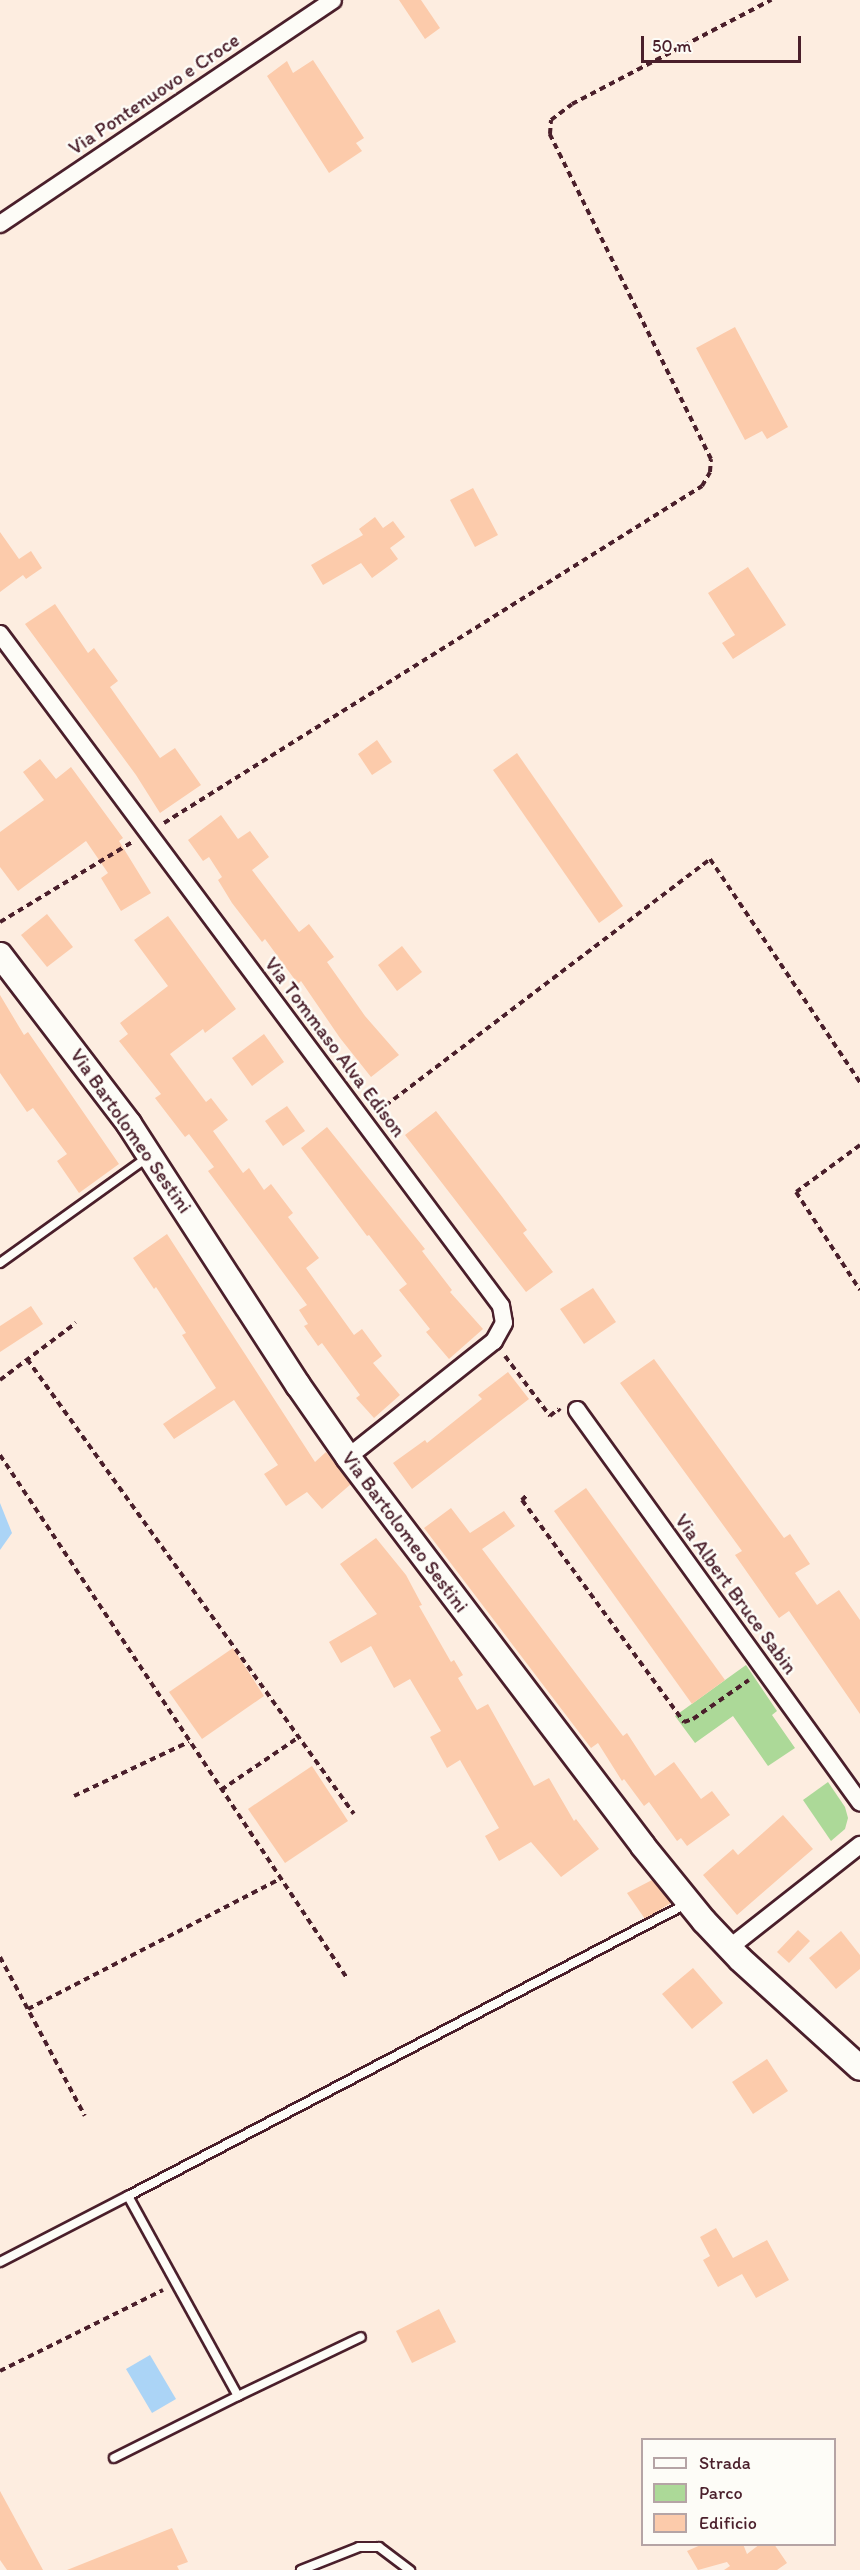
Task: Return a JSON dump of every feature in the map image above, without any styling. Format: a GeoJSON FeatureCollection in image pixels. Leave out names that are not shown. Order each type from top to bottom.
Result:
{"type":"FeatureCollection","features":[{"type":"Feature","properties":{"kind":"main road","name":"Via Bartolomeo Sestini"},"geometry":{"type":"LineString","coordinates":[[0,955],[151,1155],[298,1385],[348,1457],[643,1846],[729,1948],[860,2068]]}},
{"type":"Feature","properties":{"kind":"street","name":"Via Pontenuovo e Croce"},"geometry":{"type":"LineString","coordinates":[[0,224],[333,0]]}},
{"type":"Feature","properties":{"kind":"street","name":"Via Tommaso Alva Edison"},"geometry":{"type":"LineString","coordinates":[[0,634],[496,1297],[504,1314],[504,1323],[494,1341]]}},
{"type":"Feature","properties":{"kind":"street"},"geometry":{"type":"LineString","coordinates":[[348,1457],[494,1341]]}},
{"type":"Feature","properties":{"kind":"street","name":"Via Albert Bruce Sabin"},"geometry":{"type":"LineString","coordinates":[[577,1410],[860,1803]]}},
{"type":"Feature","properties":{"kind":"street"},"geometry":{"type":"LineString","coordinates":[[729,1948],[860,1845]]}},
{"type":"Feature","properties":{"kind":"lane"},"geometry":{"type":"LineString","coordinates":[[0,1263],[151,1155]]}},
{"type":"Feature","properties":{"kind":"lane"},"geometry":{"type":"LineString","coordinates":[[0,2262],[689,1903]]}},
{"type":"Feature","properties":{"kind":"lane"},"geometry":{"type":"LineString","coordinates":[[128,2196],[238,2396]]}},
{"type":"Feature","properties":{"kind":"lane"},"geometry":{"type":"LineString","coordinates":[[114,2458],[361,2337]]}},
{"type":"Feature","properties":{"kind":"lane"},"geometry":{"type":"LineString","coordinates":[[301,2570],[359,2547],[379,2547],[410,2570]]}},
{"type":"Feature","properties":{"kind":"path"},"geometry":{"type":"LineString","coordinates":[[0,922],[148,833],[702,486],[710,472],[711,459],[550,134],[550,120],[572,104],[771,0]]}},
{"type":"Feature","properties":{"kind":"path"},"geometry":{"type":"LineString","coordinates":[[364,1121],[710,859],[860,1082]]}},
{"type":"Feature","properties":{"kind":"path"},"geometry":{"type":"LineString","coordinates":[[860,1145],[796,1192],[860,1290]]}},
{"type":"Feature","properties":{"kind":"path"},"geometry":{"type":"LineString","coordinates":[[0,1380],[76,1323]]}},
{"type":"Feature","properties":{"kind":"path"},"geometry":{"type":"LineString","coordinates":[[494,1341],[550,1416],[558,1409],[566,1419],[577,1410]]}},
{"type":"Feature","properties":{"kind":"path"},"geometry":{"type":"LineString","coordinates":[[27,1359],[354,1814]]}},
{"type":"Feature","properties":{"kind":"path"},"geometry":{"type":"LineString","coordinates":[[0,1455],[347,1978]]}},
{"type":"Feature","properties":{"kind":"path"},"geometry":{"type":"LineString","coordinates":[[526,1496],[522,1500],[684,1722],[693,1719],[764,1669]]}},
{"type":"Feature","properties":{"kind":"path"},"geometry":{"type":"LineString","coordinates":[[221,1790],[299,1737]]}},
{"type":"Feature","properties":{"kind":"path"},"geometry":{"type":"LineString","coordinates":[[74,1796],[189,1742]]}},
{"type":"Feature","properties":{"kind":"path"},"geometry":{"type":"LineString","coordinates":[[28,2009],[280,1880]]}},
{"type":"Feature","properties":{"kind":"path"},"geometry":{"type":"LineString","coordinates":[[0,1957],[85,2116]]}},
{"type":"Feature","properties":{"kind":"path"},"geometry":{"type":"LineString","coordinates":[[0,2371],[177,2283]]}},
{"type":"Feature","properties":{"kind":"green space"},"geometry":{"type":"Polygon","coordinates":[[[746,1665],[777,1711],[772,1715],[795,1748],[768,1766],[733,1716],[695,1743],[675,1716],[746,1665]]]}},
{"type":"Feature","properties":{"kind":"green space"},"geometry":{"type":"Polygon","coordinates":[[[828,1782],[845,1807],[848,1818],[845,1829],[831,1841],[803,1800],[828,1782]]]}},
{"type":"Feature","properties":{"kind":"water"},"geometry":{"type":"Polygon","coordinates":[[[0,1503],[12,1533],[0,1550],[0,1503]]]}},
{"type":"Feature","properties":{"kind":"water"},"geometry":{"type":"Polygon","coordinates":[[[150,2355],[176,2399],[152,2413],[126,2369],[150,2355]]]}},
{"type":"Feature","properties":{"kind":"building"},"geometry":{"type":"Polygon","coordinates":[[[399,0],[421,0],[440,28],[425,39],[399,0]]]}},
{"type":"Feature","properties":{"kind":"building"},"geometry":{"type":"Polygon","coordinates":[[[313,60],[364,138],[356,143],[362,151],[329,173],[267,76],[287,61],[293,73],[313,60]]]}},
{"type":"Feature","properties":{"kind":"building"},"geometry":{"type":"Polygon","coordinates":[[[735,327],[788,427],[767,439],[762,431],[745,440],[696,348],[735,327]]]}},
{"type":"Feature","properties":{"kind":"building"},"geometry":{"type":"Polygon","coordinates":[[[473,488],[498,535],[475,547],[450,500],[473,488]]]}},
{"type":"Feature","properties":{"kind":"building"},"geometry":{"type":"Polygon","coordinates":[[[375,517],[383,528],[393,521],[405,537],[390,548],[398,559],[372,578],[361,563],[323,585],[311,565],[363,535],[359,529],[375,517]]]}},
{"type":"Feature","properties":{"kind":"building"},"geometry":{"type":"Polygon","coordinates":[[[0,532],[19,559],[31,551],[42,568],[26,579],[23,575],[0,592],[0,532]]]}},
{"type":"Feature","properties":{"kind":"building"},"geometry":{"type":"Polygon","coordinates":[[[748,567],[786,625],[733,659],[722,643],[735,635],[708,593],[748,567]]]}},
{"type":"Feature","properties":{"kind":"building"},"geometry":{"type":"Polygon","coordinates":[[[55,604],[88,653],[94,648],[118,681],[110,687],[160,758],[175,748],[201,785],[160,813],[136,775],[25,624],[55,604]]]}},
{"type":"Feature","properties":{"kind":"building"},"geometry":{"type":"Polygon","coordinates":[[[377,740],[392,762],[372,775],[358,754],[377,740]]]}},
{"type":"Feature","properties":{"kind":"building"},"geometry":{"type":"Polygon","coordinates":[[[517,753],[623,906],[599,923],[493,770],[517,753]]]}},
{"type":"Feature","properties":{"kind":"building"},"geometry":{"type":"Polygon","coordinates":[[[40,759],[56,779],[71,767],[123,838],[119,841],[151,893],[121,911],[101,878],[108,873],[86,841],[18,891],[0,867],[0,832],[44,800],[23,772],[40,759]]]}},
{"type":"Feature","properties":{"kind":"building"},"geometry":{"type":"Polygon","coordinates":[[[221,815],[238,839],[250,831],[269,857],[252,870],[299,932],[309,924],[334,957],[327,962],[365,1016],[399,1055],[371,1077],[340,1038],[301,981],[298,984],[265,939],[262,942],[232,903],[218,880],[222,877],[209,857],[203,861],[188,840],[221,815]]]}},
{"type":"Feature","properties":{"kind":"building"},"geometry":{"type":"Polygon","coordinates":[[[47,914],[73,947],[47,967],[21,935],[47,914]]]}},
{"type":"Feature","properties":{"kind":"building"},"geometry":{"type":"Polygon","coordinates":[[[168,916],[236,1009],[205,1033],[203,1029],[170,1054],[206,1102],[211,1098],[228,1120],[213,1131],[243,1173],[249,1168],[264,1190],[271,1184],[293,1213],[288,1217],[319,1258],[306,1268],[354,1335],[362,1329],[382,1356],[373,1363],[400,1395],[374,1418],[356,1398],[360,1395],[322,1343],[318,1346],[304,1326],[308,1324],[299,1310],[307,1305],[208,1171],[214,1167],[189,1134],[185,1137],[155,1098],[161,1094],[119,1041],[128,1034],[120,1023],[168,986],[134,940],[168,916]]]}},
{"type":"Feature","properties":{"kind":"building"},"geometry":{"type":"Polygon","coordinates":[[[402,946],[422,972],[397,991],[378,965],[402,946]]]}},
{"type":"Feature","properties":{"kind":"building"},"geometry":{"type":"Polygon","coordinates":[[[0,995],[24,1035],[28,1032],[119,1164],[79,1193],[57,1161],[67,1154],[33,1108],[27,1112],[0,1073],[0,995]]]}},
{"type":"Feature","properties":{"kind":"building"},"geometry":{"type":"Polygon","coordinates":[[[264,1034],[284,1062],[252,1086],[232,1058],[264,1034]]]}},
{"type":"Feature","properties":{"kind":"building"},"geometry":{"type":"Polygon","coordinates":[[[287,1106],[305,1131],[283,1146],[265,1121],[287,1106]]]}},
{"type":"Feature","properties":{"kind":"building"},"geometry":{"type":"Polygon","coordinates":[[[436,1111],[527,1230],[523,1233],[553,1272],[526,1292],[405,1135],[436,1111]]]}},
{"type":"Feature","properties":{"kind":"building"},"geometry":{"type":"Polygon","coordinates":[[[327,1127],[425,1249],[422,1251],[452,1290],[450,1292],[483,1329],[449,1359],[426,1332],[430,1329],[399,1290],[407,1284],[369,1235],[367,1236],[301,1148],[327,1127]]]}},
{"type":"Feature","properties":{"kind":"building"},"geometry":{"type":"Polygon","coordinates":[[[167,1234],[315,1462],[326,1452],[351,1484],[322,1509],[307,1492],[286,1506],[264,1474],[278,1465],[234,1400],[174,1439],[163,1424],[216,1388],[182,1335],[186,1333],[156,1287],[154,1289],[133,1258],[167,1234]]]}},
{"type":"Feature","properties":{"kind":"building"},"geometry":{"type":"Polygon","coordinates":[[[593,1288],[616,1322],[584,1344],[560,1309],[593,1288]]]}},
{"type":"Feature","properties":{"kind":"building"},"geometry":{"type":"Polygon","coordinates":[[[31,1306],[43,1324],[0,1352],[0,1326],[31,1306]]]}},
{"type":"Feature","properties":{"kind":"building"},"geometry":{"type":"Polygon","coordinates":[[[654,1359],[784,1538],[790,1534],[810,1564],[795,1573],[817,1605],[839,1590],[860,1620],[860,1714],[789,1611],[779,1618],[735,1555],[742,1551],[620,1383],[654,1359]]]}},
{"type":"Feature","properties":{"kind":"building"},"geometry":{"type":"Polygon","coordinates":[[[508,1372],[529,1399],[412,1489],[393,1463],[425,1440],[427,1443],[482,1399],[478,1395],[508,1372]]]}},
{"type":"Feature","properties":{"kind":"building"},"geometry":{"type":"Polygon","coordinates":[[[586,1488],[725,1680],[692,1704],[554,1511],[586,1488]]]}},
{"type":"Feature","properties":{"kind":"building"},"geometry":{"type":"Polygon","coordinates":[[[451,1508],[470,1533],[504,1511],[515,1526],[482,1549],[623,1736],[627,1733],[655,1776],[674,1762],[701,1799],[712,1791],[730,1815],[687,1846],[681,1838],[677,1841],[649,1802],[644,1806],[624,1779],[622,1781],[598,1743],[591,1748],[424,1528],[451,1508]]]}},
{"type":"Feature","properties":{"kind":"building"},"geometry":{"type":"Polygon","coordinates":[[[376,1538],[406,1575],[422,1605],[419,1606],[451,1662],[454,1660],[463,1675],[458,1678],[477,1710],[488,1704],[534,1786],[549,1778],[574,1821],[576,1819],[599,1849],[561,1877],[531,1842],[499,1861],[485,1836],[499,1828],[460,1760],[447,1768],[430,1737],[441,1731],[410,1679],[394,1688],[371,1646],[341,1663],[329,1642],[377,1614],[340,1564],[376,1538]]]}},
{"type":"Feature","properties":{"kind":"building"},"geometry":{"type":"Polygon","coordinates":[[[233,1648],[264,1696],[202,1739],[169,1692],[233,1648]]]}},
{"type":"Feature","properties":{"kind":"building"},"geometry":{"type":"Polygon","coordinates":[[[312,1766],[348,1821],[285,1863],[248,1809],[312,1766]]]}},
{"type":"Feature","properties":{"kind":"building"},"geometry":{"type":"Polygon","coordinates":[[[783,1815],[813,1849],[737,1915],[703,1875],[733,1849],[738,1855],[783,1815]]]}},
{"type":"Feature","properties":{"kind":"building"},"geometry":{"type":"Polygon","coordinates":[[[652,1880],[671,1903],[645,1919],[627,1893],[652,1880]]]}},
{"type":"Feature","properties":{"kind":"building"},"geometry":{"type":"Polygon","coordinates":[[[798,1930],[810,1941],[789,1963],[777,1952],[798,1930]]]}},
{"type":"Feature","properties":{"kind":"building"},"geometry":{"type":"Polygon","coordinates":[[[841,1931],[860,1955],[860,1969],[836,1989],[809,1958],[841,1931]]]}},
{"type":"Feature","properties":{"kind":"building"},"geometry":{"type":"Polygon","coordinates":[[[693,1968],[723,2003],[692,2029],[662,1994],[693,1968]]]}},
{"type":"Feature","properties":{"kind":"building"},"geometry":{"type":"Polygon","coordinates":[[[767,2059],[788,2091],[753,2114],[732,2082],[767,2059]]]}},
{"type":"Feature","properties":{"kind":"building"},"geometry":{"type":"Polygon","coordinates":[[[716,2228],[733,2258],[767,2240],[789,2280],[756,2298],[742,2274],[718,2287],[703,2260],[710,2256],[700,2237],[716,2228]]]}},
{"type":"Feature","properties":{"kind":"building"},"geometry":{"type":"Polygon","coordinates":[[[439,2309],[456,2342],[412,2363],[396,2331],[439,2309]]]}},
{"type":"Feature","properties":{"kind":"building"},"geometry":{"type":"Polygon","coordinates":[[[0,2491],[43,2570],[7,2570],[0,2560],[0,2491]]]}},
{"type":"Feature","properties":{"kind":"building"},"geometry":{"type":"Polygon","coordinates":[[[172,2528],[188,2562],[177,2566],[179,2570],[67,2570],[172,2528]]]}},
{"type":"Feature","properties":{"kind":"building"},"geometry":{"type":"Polygon","coordinates":[[[698,2546],[744,2546],[747,2554],[757,2546],[775,2546],[787,2563],[777,2570],[724,2570],[730,2566],[727,2562],[698,2570],[687,2551],[698,2546]]]}}]}
